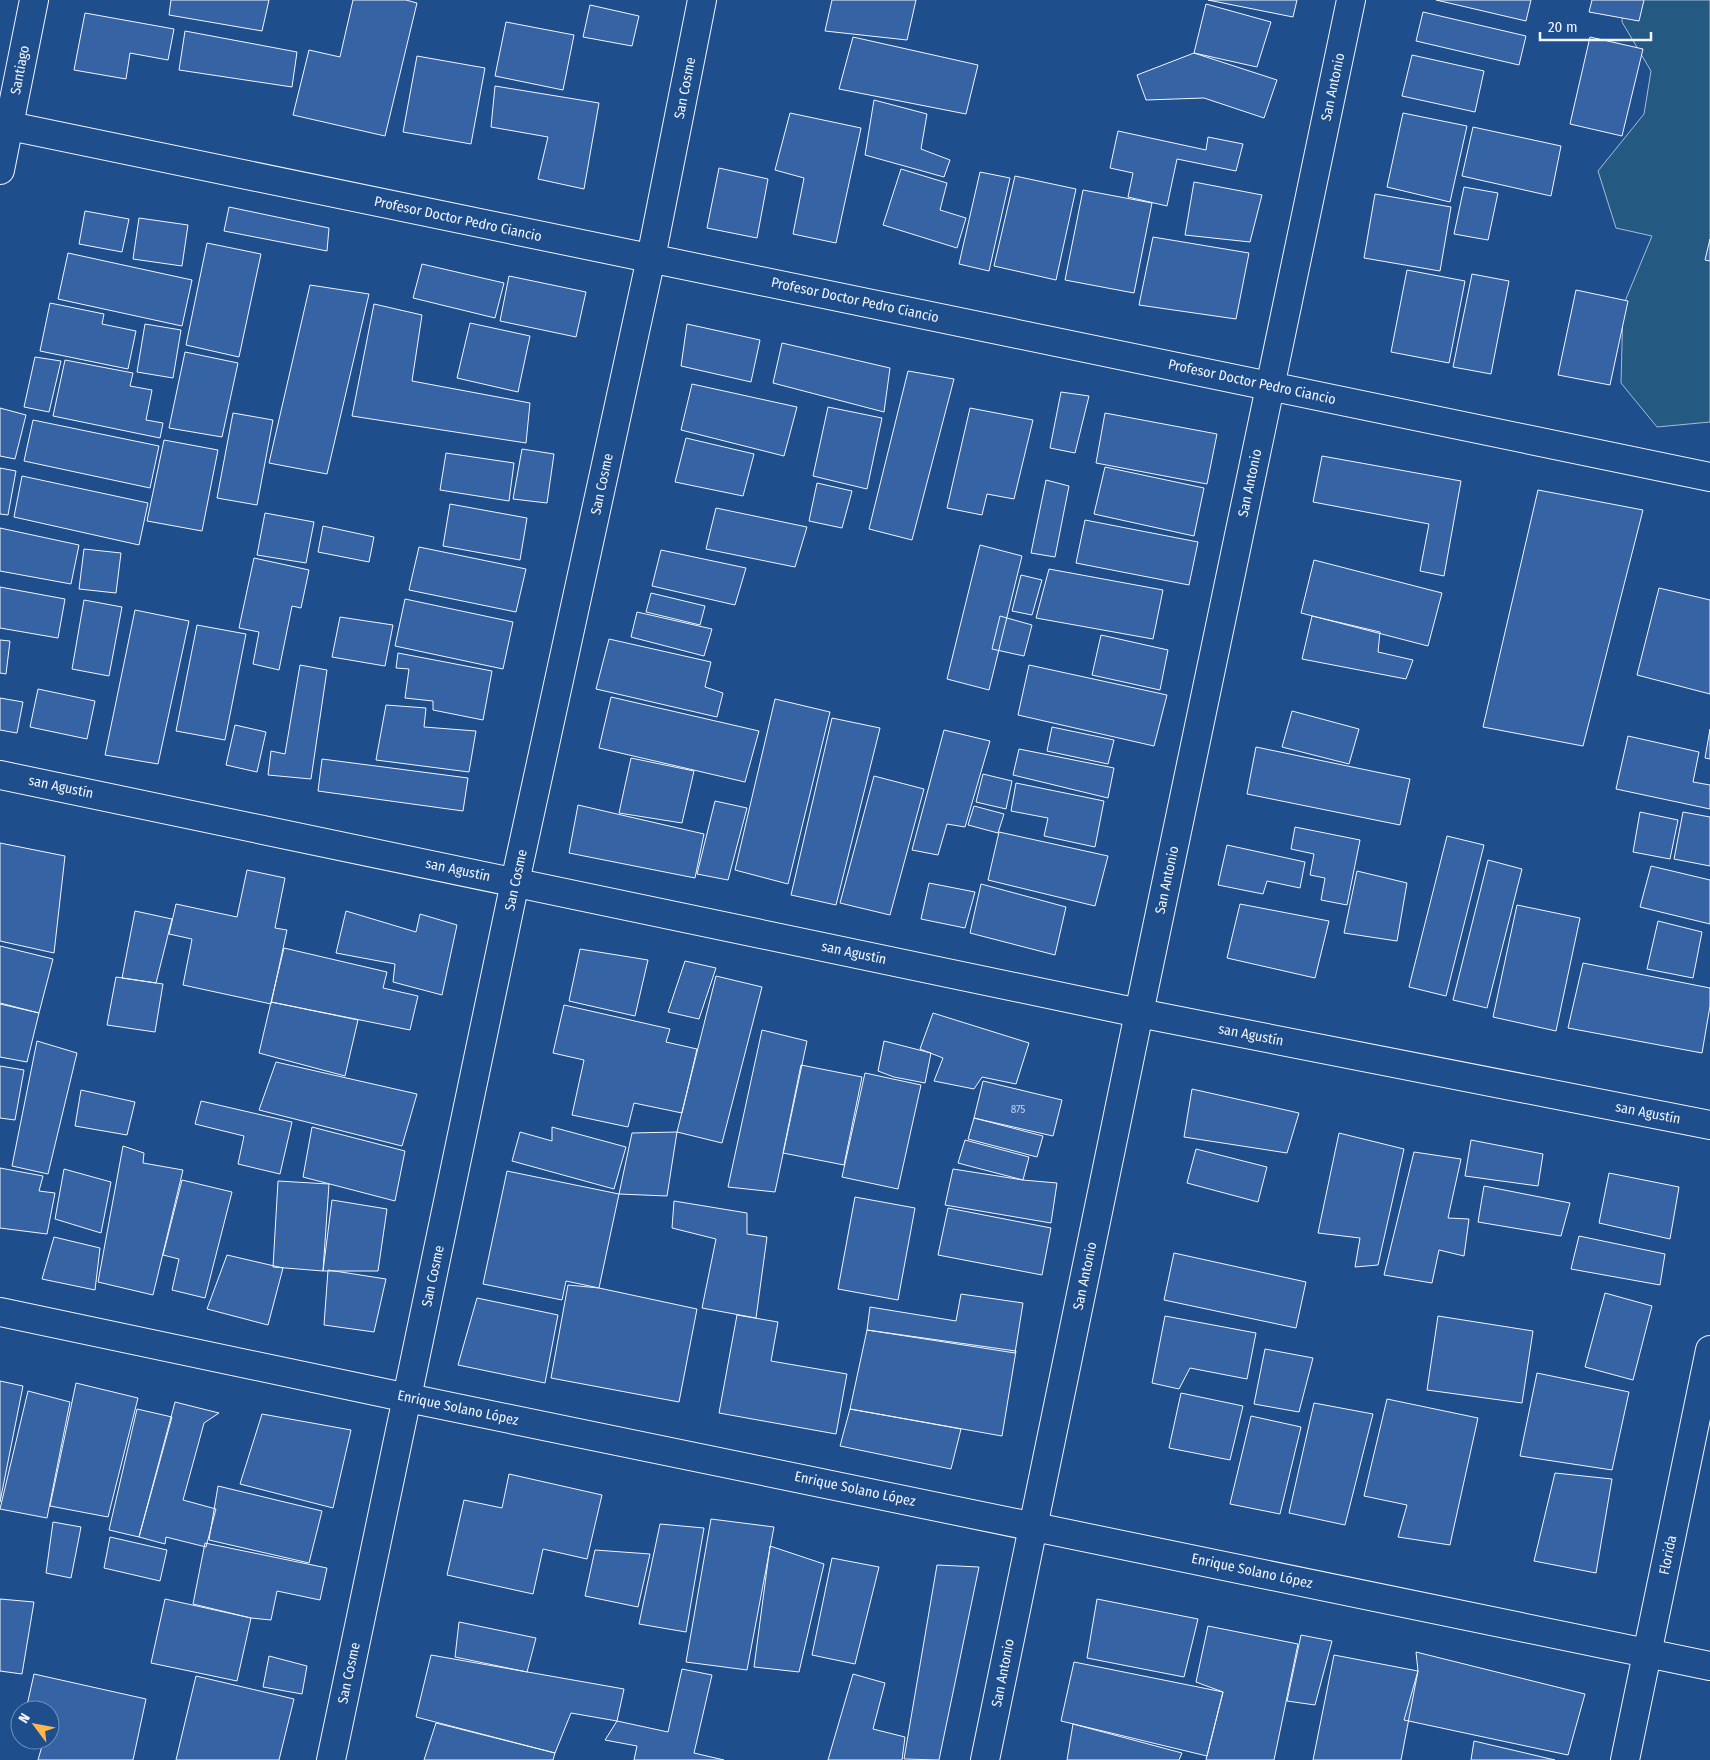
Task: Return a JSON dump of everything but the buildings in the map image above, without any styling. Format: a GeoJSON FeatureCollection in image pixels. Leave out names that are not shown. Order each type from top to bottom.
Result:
{"type":"FeatureCollection","features":[{"type":"Feature","properties":{"kind":"street","name":"Santiago"},"geometry":{"type":"LineString","coordinates":[[0,170],[4,125],[34,0]]}},
{"type":"Feature","properties":{"kind":"street","name":"San Cosme"},"geometry":{"type":"LineString","coordinates":[[331,1760],[515,882],[651,258],[702,0]]}},
{"type":"Feature","properties":{"kind":"street","name":"San Antonio"},"geometry":{"type":"LineString","coordinates":[[985,1760],[1351,0]]}},
{"type":"Feature","properties":{"kind":"street","name":"Profesor Doctor Pedro Ciancio"},"geometry":{"type":"LineString","coordinates":[[4,125],[1710,477]]}},
{"type":"Feature","properties":{"kind":"street","name":"san Agustín"},"geometry":{"type":"LineString","coordinates":[[0,774],[1139,1013],[1710,1125]]}},
{"type":"Feature","properties":{"kind":"street","name":"Enrique Solano López"},"geometry":{"type":"LineString","coordinates":[[0,1312],[408,1398],[1033,1525],[1710,1666]]}},
{"type":"Feature","properties":{"kind":"street","name":"Florida"},"geometry":{"type":"LineString","coordinates":[[1625,1760],[1710,1350]]}},
{"type":"Feature","properties":{"kind":"shaded area"},"geometry":{"type":"Polygon","coordinates":[[[1623,0],[1710,0],[1710,422],[1657,427],[1621,383],[1623,306],[1652,236],[1616,228],[1598,171],[1644,114],[1651,71],[1622,22],[1623,0]]]}}]}
